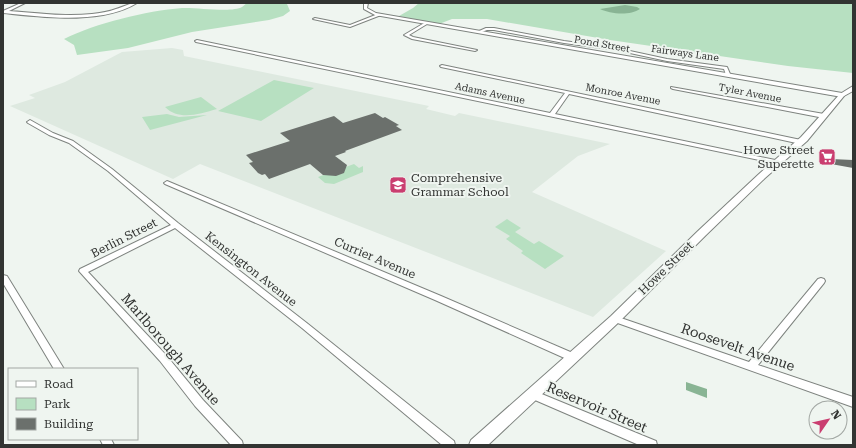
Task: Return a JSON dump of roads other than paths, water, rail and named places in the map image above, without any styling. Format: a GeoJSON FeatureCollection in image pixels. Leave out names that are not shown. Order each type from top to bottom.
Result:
{"type":"FeatureCollection","features":[{"type":"Feature","properties":{"kind":"main road","name":"Howe Street"},"geometry":{"type":"LineString","coordinates":[[477,445],[615,319],[686,248],[801,142],[842,95],[853,88]]}},
{"type":"Feature","properties":{"kind":"street"},"geometry":{"type":"LineString","coordinates":[[3,12],[23,3]]}},
{"type":"Feature","properties":{"kind":"street"},"geometry":{"type":"LineString","coordinates":[[3,12],[75,16],[110,11],[135,3]]}},
{"type":"Feature","properties":{"kind":"street"},"geometry":{"type":"LineString","coordinates":[[366,3],[366,9],[379,15]]}},
{"type":"Feature","properties":{"kind":"street"},"geometry":{"type":"LineString","coordinates":[[315,19],[350,26],[379,15]]}},
{"type":"Feature","properties":{"kind":"street","name":"Pond Street"},"geometry":{"type":"LineString","coordinates":[[379,15],[728,74],[842,95]]}},
{"type":"Feature","properties":{"kind":"street"},"geometry":{"type":"LineString","coordinates":[[426,23],[406,35],[475,50]]}},
{"type":"Feature","properties":{"kind":"street","name":"Fairways Lane"},"geometry":{"type":"LineString","coordinates":[[479,32],[492,28],[548,40],[611,48],[673,61],[720,66],[728,70],[728,74]]}},
{"type":"Feature","properties":{"kind":"street","name":"Adams Avenue"},"geometry":{"type":"LineString","coordinates":[[198,40],[778,162]]}},
{"type":"Feature","properties":{"kind":"street"},"geometry":{"type":"LineString","coordinates":[[606,54],[611,48]]}},
{"type":"Feature","properties":{"kind":"street","name":"Monroe Avenue"},"geometry":{"type":"LineString","coordinates":[[442,66],[801,142]]}},
{"type":"Feature","properties":{"kind":"street","name":"Tyler Avenue"},"geometry":{"type":"LineString","coordinates":[[673,88],[824,116]]}},
{"type":"Feature","properties":{"kind":"street"},"geometry":{"type":"LineString","coordinates":[[552,114],[568,92]]}},
{"type":"Feature","properties":{"kind":"street","name":"Kensington Avenue"},"geometry":{"type":"LineString","coordinates":[[30,122],[51,134],[71,142],[86,152],[305,326],[450,445]]}},
{"type":"Feature","properties":{"kind":"street","name":"Currier Avenue"},"geometry":{"type":"LineString","coordinates":[[168,182],[417,289],[572,358]]}},
{"type":"Feature","properties":{"kind":"street","name":"Berlin Street"},"geometry":{"type":"LineString","coordinates":[[84,271],[176,225]]}},
{"type":"Feature","properties":{"kind":"street","name":"Marlborough Avenue"},"geometry":{"type":"LineString","coordinates":[[84,271],[163,358],[199,402],[238,445]]}},
{"type":"Feature","properties":{"kind":"street"},"geometry":{"type":"LineString","coordinates":[[4,278],[58,368]]}},
{"type":"Feature","properties":{"kind":"street"},"geometry":{"type":"LineString","coordinates":[[751,366],[821,281]]}},
{"type":"Feature","properties":{"kind":"street","name":"Roosevelt Avenue"},"geometry":{"type":"LineString","coordinates":[[615,319],[853,402]]}},
{"type":"Feature","properties":{"kind":"street","name":"Reservoir Street"},"geometry":{"type":"LineString","coordinates":[[532,394],[652,445]]}},
{"type":"Feature","properties":{"kind":"place","name":"Howe Street Superette"},"geometry":{"type":"Point","coordinates":[827,157]}},
{"type":"Feature","properties":{"kind":"place","name":"Comprehensive Grammar School"},"geometry":{"type":"Point","coordinates":[398,185]}}]}
